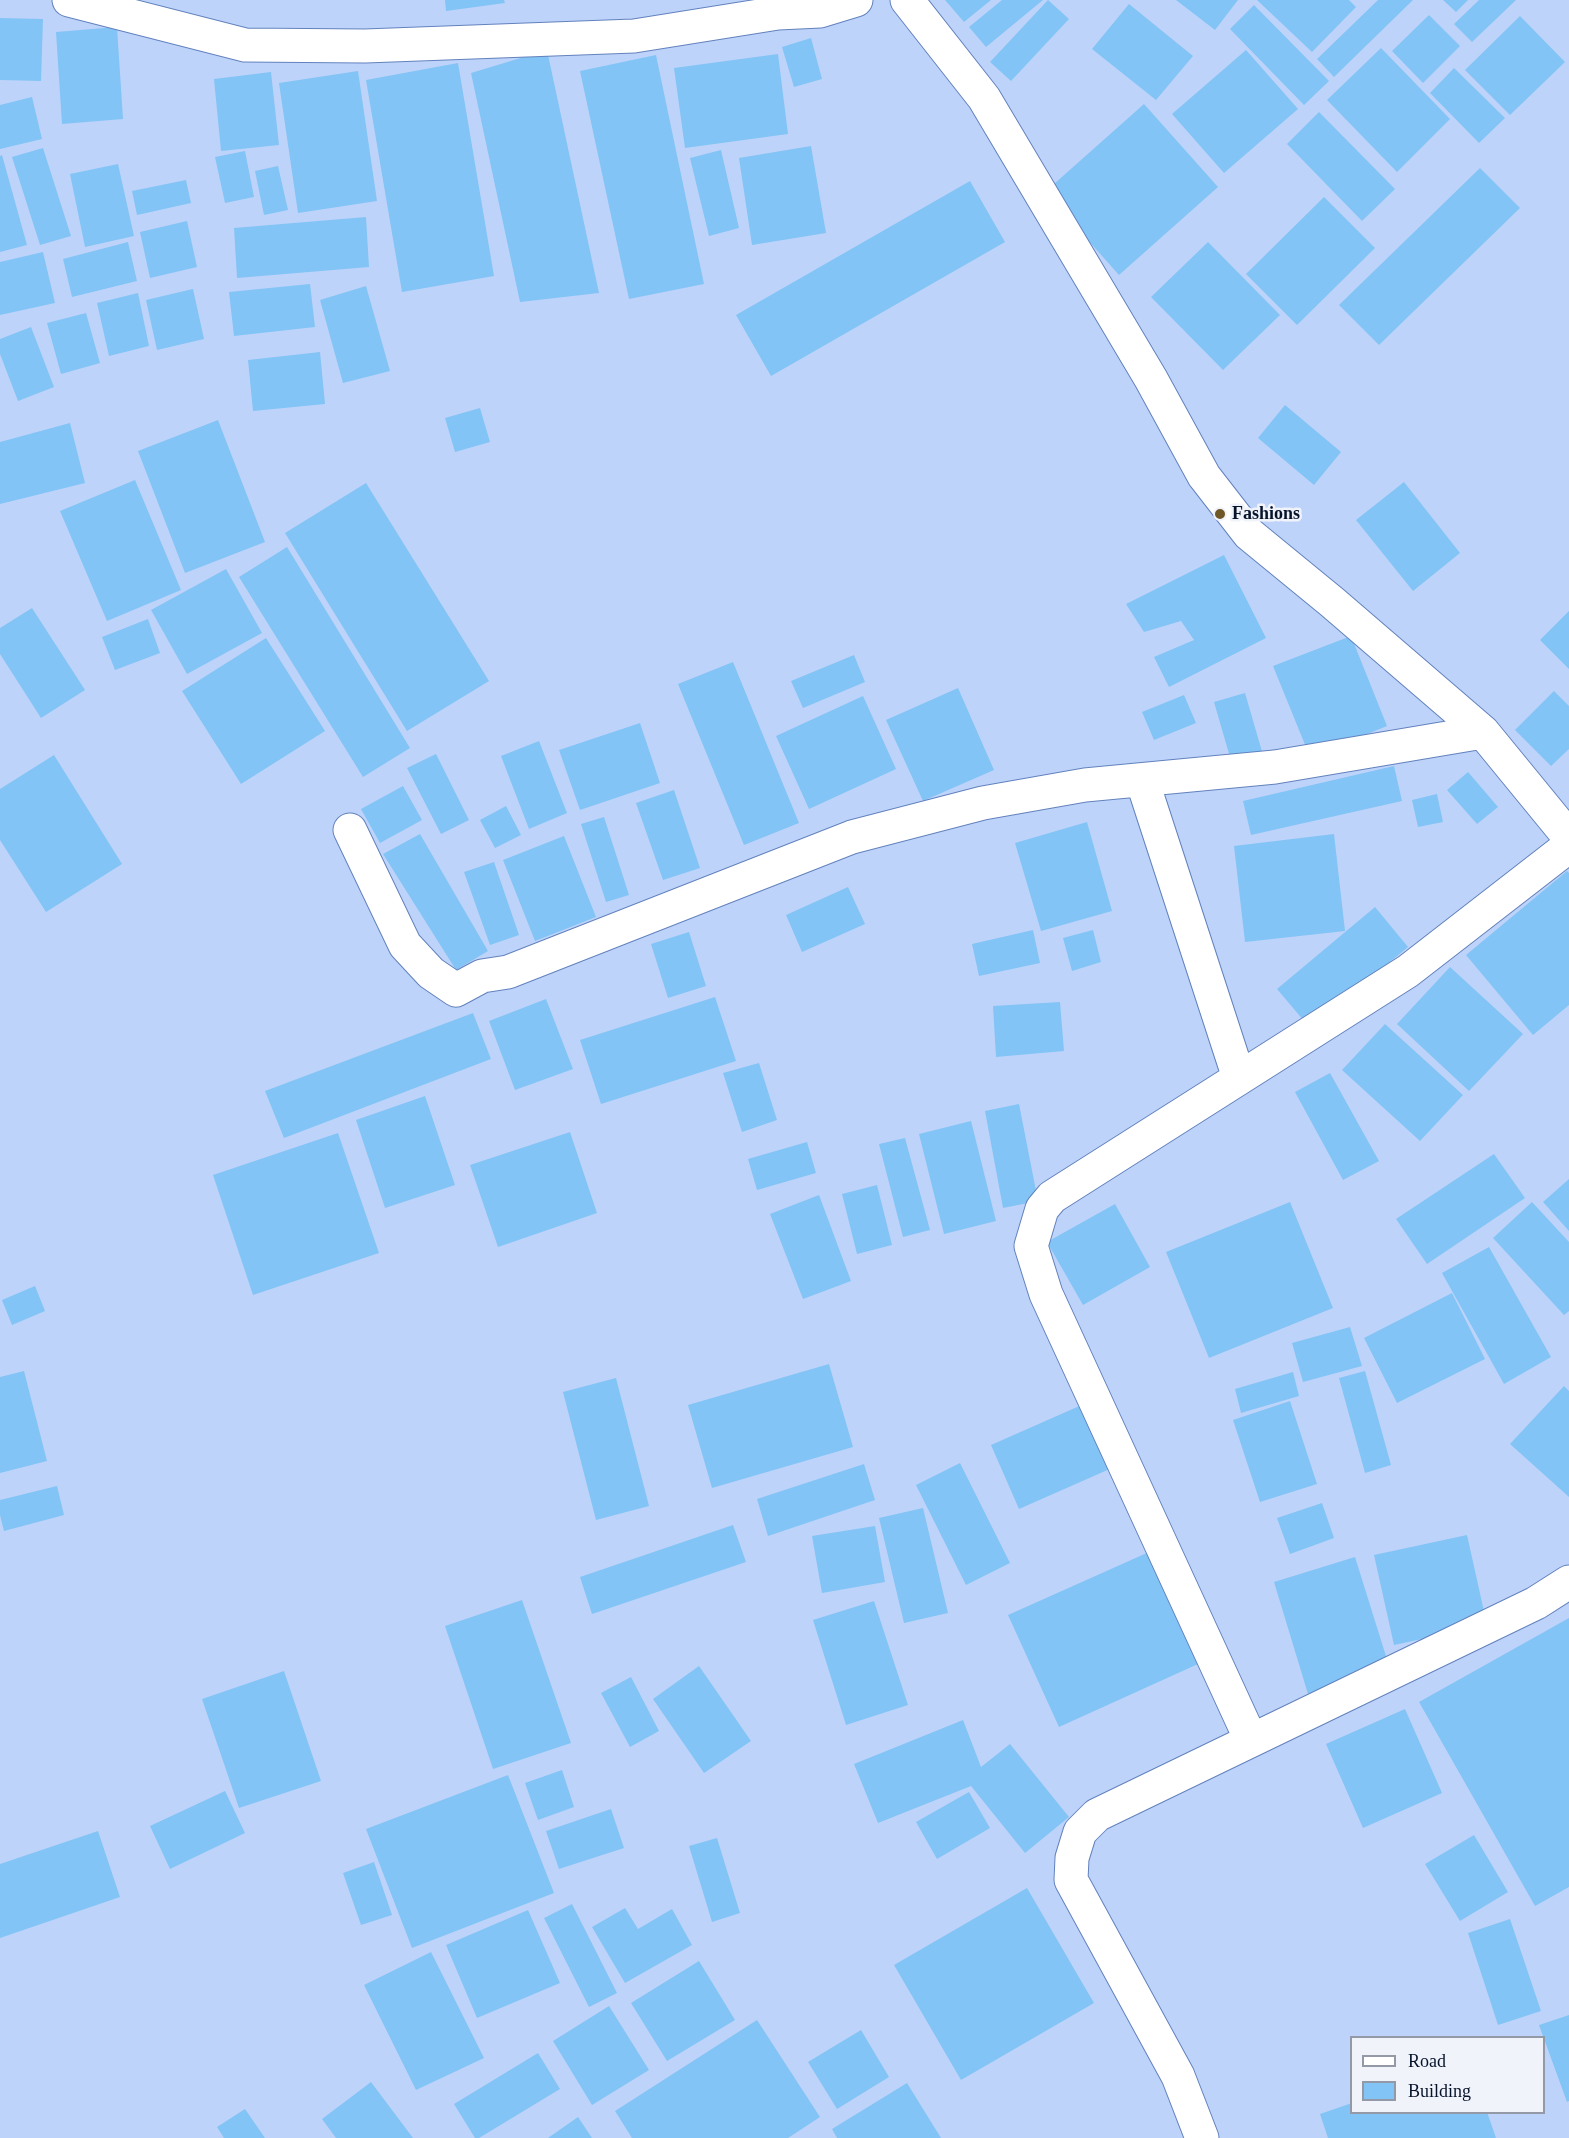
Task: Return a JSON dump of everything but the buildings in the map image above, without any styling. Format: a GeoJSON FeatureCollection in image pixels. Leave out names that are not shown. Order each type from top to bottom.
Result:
{"type":"FeatureCollection","features":[{"type":"Feature","properties":{"kind":"street"},"geometry":{"type":"LineString","coordinates":[[69,0],[245,45],[365,46],[634,36],[778,14],[820,11],[856,0]]}},
{"type":"Feature","properties":{"kind":"street"},"geometry":{"type":"LineString","coordinates":[[908,0],[984,98],[1145,369],[1204,476],[1249,534],[1483,732],[1569,837]]}},
{"type":"Feature","properties":{"kind":"street"},"geometry":{"type":"LineString","coordinates":[[350,830],[405,945],[431,973],[456,990],[482,976],[508,972],[852,837],[983,803],[1085,785],[1275,767],[1483,732]]}},
{"type":"Feature","properties":{"kind":"street"},"geometry":{"type":"LineString","coordinates":[[1142,780],[1239,1078]]}},
{"type":"Feature","properties":{"kind":"street"},"geometry":{"type":"LineString","coordinates":[[1251,1740],[1046,1294],[1031,1246],[1042,1209],[1052,1197],[1408,971],[1569,846]]}},
{"type":"Feature","properties":{"kind":"street"},"geometry":{"type":"LineString","coordinates":[[1202,2138],[1178,2076],[1071,1880],[1072,1858],[1080,1832],[1096,1815],[1536,1603],[1569,1582]]}},
{"type":"Feature","properties":{"kind":"place","name":"Fashions"},"geometry":{"type":"Point","coordinates":[1220,514]}}]}
